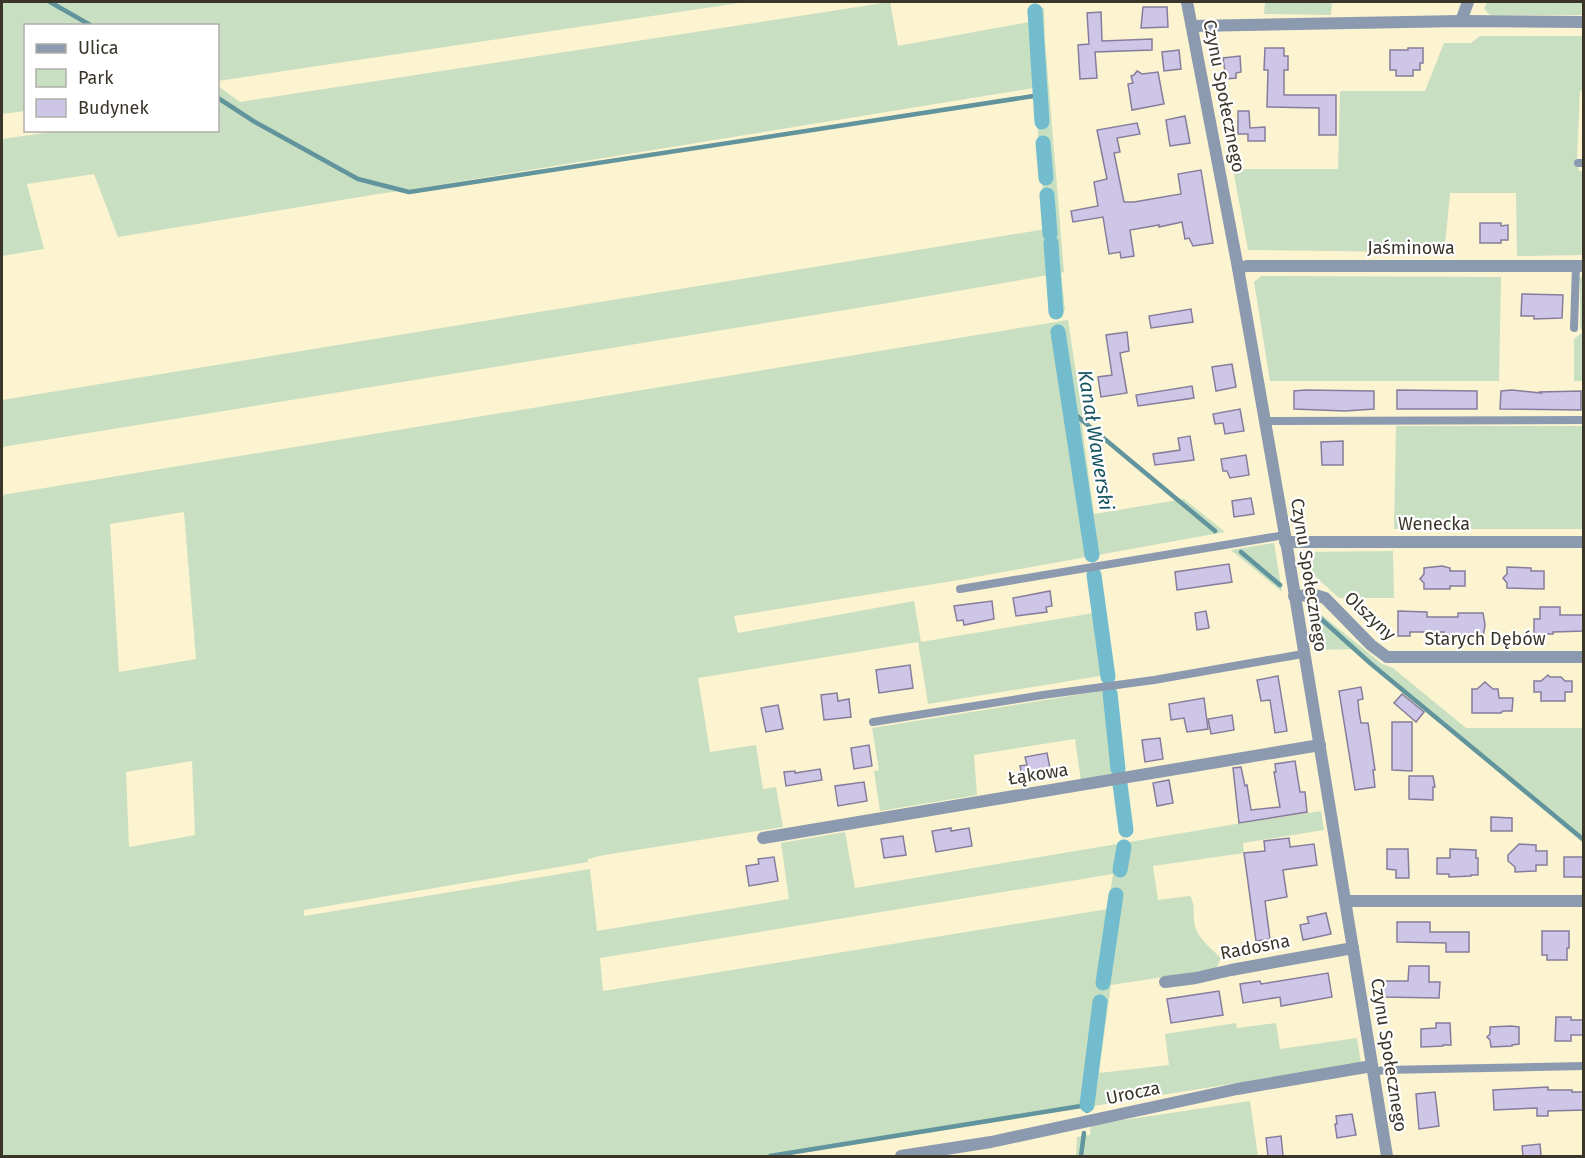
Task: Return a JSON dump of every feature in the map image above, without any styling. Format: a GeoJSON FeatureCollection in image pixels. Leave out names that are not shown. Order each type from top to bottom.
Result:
{"type":"FeatureCollection","features":[{"type":"Feature","properties":{"kind":"street","name":"Czynu Społecznego"},"geometry":{"type":"LineString","coordinates":[[1187,2],[1265,421],[1387,1156]]}},
{"type":"Feature","properties":{"kind":"street"},"geometry":{"type":"LineString","coordinates":[[1461,21],[1468,2]]}},
{"type":"Feature","properties":{"kind":"street"},"geometry":{"type":"LineString","coordinates":[[1193,26],[1461,21],[1584,22]]}},
{"type":"Feature","properties":{"kind":"street","name":"Jaśminowa"},"geometry":{"type":"LineString","coordinates":[[1238,268],[1247,266],[1580,266]]}},
{"type":"Feature","properties":{"kind":"street","name":"Wenecka"},"geometry":{"type":"LineString","coordinates":[[1285,538],[1584,542]]}},
{"type":"Feature","properties":{"kind":"street","name":"Olszyny"},"geometry":{"type":"LineString","coordinates":[[1294,596],[1315,595],[1325,598],[1371,645],[1387,657]]}},
{"type":"Feature","properties":{"kind":"street","name":"Starych Dębów"},"geometry":{"type":"LineString","coordinates":[[1387,657],[1584,657]]}},
{"type":"Feature","properties":{"kind":"street","name":"Łąkowa"},"geometry":{"type":"LineString","coordinates":[[763,838],[1320,745]]}},
{"type":"Feature","properties":{"kind":"street"},"geometry":{"type":"LineString","coordinates":[[1345,901],[1584,901]]}},
{"type":"Feature","properties":{"kind":"street","name":"Radosna"},"geometry":{"type":"LineString","coordinates":[[1165,982],[1353,948]]}},
{"type":"Feature","properties":{"kind":"street","name":"Urocza"},"geometry":{"type":"LineString","coordinates":[[901,1156],[991,1142],[1237,1089],[1372,1069]]}},
{"type":"Feature","properties":{"kind":"lane"},"geometry":{"type":"LineString","coordinates":[[1574,328],[1580,266]]}},
{"type":"Feature","properties":{"kind":"lane"},"geometry":{"type":"LineString","coordinates":[[1265,421],[1584,420]]}},
{"type":"Feature","properties":{"kind":"lane"},"geometry":{"type":"LineString","coordinates":[[960,589],[1285,538]]}},
{"type":"Feature","properties":{"kind":"lane"},"geometry":{"type":"LineString","coordinates":[[873,722],[1154,680],[1303,654]]}},
{"type":"Feature","properties":{"kind":"lane"},"geometry":{"type":"LineString","coordinates":[[1372,1069],[1584,1066]]}},
{"type":"Feature","properties":{"kind":"green space"},"geometry":{"type":"Polygon","coordinates":[[[2,2],[746,2],[219,81],[219,24],[24,24],[24,111],[2,114],[2,2]]]}},
{"type":"Feature","properties":{"kind":"green space"},"geometry":{"type":"Polygon","coordinates":[[[890,2],[898,46],[1029,22],[1027,9],[1044,8],[1065,309],[1063,313],[1054,312],[1049,275],[2,447],[2,400],[1046,229],[1034,88],[118,237],[94,174],[27,184],[44,249],[2,256],[2,139],[51,132],[219,132],[219,87],[240,102],[890,2]]]}},
{"type":"Feature","properties":{"kind":"green space"},"geometry":{"type":"Polygon","coordinates":[[[1265,2],[1332,2],[1331,15],[1264,14],[1265,2]]]}},
{"type":"Feature","properties":{"kind":"green space"},"geometry":{"type":"Polygon","coordinates":[[[1487,2],[1583,2],[1583,15],[1490,15],[1484,9],[1487,2]]]}},
{"type":"Feature","properties":{"kind":"green space"},"geometry":{"type":"Polygon","coordinates":[[[1480,36],[1583,36],[1583,91],[1580,91],[1577,158],[1579,171],[1583,171],[1583,255],[1517,256],[1516,193],[1450,193],[1445,245],[1454,256],[1410,252],[1248,250],[1233,169],[1338,169],[1340,91],[1425,91],[1444,43],[1471,43],[1480,36]]]}},
{"type":"Feature","properties":{"kind":"green space"},"geometry":{"type":"Polygon","coordinates":[[[1261,276],[1501,277],[1499,381],[1270,381],[1254,282],[1261,276]]]}},
{"type":"Feature","properties":{"kind":"green space"},"geometry":{"type":"Polygon","coordinates":[[[1580,277],[1583,277],[1583,332],[1580,328],[1580,277]]]}},
{"type":"Feature","properties":{"kind":"green space"},"geometry":{"type":"Polygon","coordinates":[[[1068,320],[1094,514],[1184,499],[1225,532],[959,580],[734,616],[738,633],[914,601],[921,642],[1094,613],[1088,573],[1099,571],[1112,674],[928,704],[918,642],[698,678],[710,752],[756,745],[763,789],[776,787],[783,827],[604,855],[588,859],[588,862],[304,910],[304,916],[590,869],[597,931],[789,899],[781,843],[845,832],[855,888],[1321,811],[1324,830],[1243,843],[1244,853],[1153,866],[1158,900],[1190,896],[1198,933],[1221,958],[1216,969],[1111,985],[1099,1073],[1169,1065],[1165,1034],[1236,1023],[1237,1028],[1276,1023],[1280,1049],[1357,1038],[1361,1063],[783,1156],[2,1156],[2,495],[1068,320]],[[184,512],[110,524],[119,672],[196,659],[184,512]],[[192,761],[126,772],[129,847],[195,835],[192,761]],[[1113,874],[600,958],[603,991],[1108,909],[1113,874]]]}},
{"type":"Feature","properties":{"kind":"green space"},"geometry":{"type":"Polygon","coordinates":[[[1583,332],[1583,381],[1574,381],[1574,339],[1583,332]]]}},
{"type":"Feature","properties":{"kind":"green space"},"geometry":{"type":"Polygon","coordinates":[[[1396,426],[1583,426],[1583,529],[1394,529],[1396,426]]]}},
{"type":"Feature","properties":{"kind":"green space"},"geometry":{"type":"Polygon","coordinates":[[[1274,543],[1282,592],[1231,550],[1274,543]]]}},
{"type":"Feature","properties":{"kind":"green space"},"geometry":{"type":"Polygon","coordinates":[[[1393,551],[1394,598],[1339,598],[1306,568],[1303,552],[1393,551]]]}},
{"type":"Feature","properties":{"kind":"green space"},"geometry":{"type":"Polygon","coordinates":[[[1322,615],[1382,664],[1393,668],[1466,728],[1583,728],[1583,843],[1352,649],[1315,650],[1313,625],[1322,615]]]}},
{"type":"Feature","properties":{"kind":"green space"},"geometry":{"type":"Polygon","coordinates":[[[1114,689],[1123,772],[1081,781],[1075,739],[974,755],[977,795],[880,811],[874,771],[879,770],[872,728],[1114,689]]]}},
{"type":"Feature","properties":{"kind":"green space"},"geometry":{"type":"Polygon","coordinates":[[[1250,1101],[1258,1156],[1076,1156],[1077,1137],[1090,1135],[1091,1125],[1250,1101]]]}},
{"type":"Feature","properties":{"kind":"building"},"geometry":{"type":"Polygon","coordinates":[[[1143,7],[1167,7],[1168,27],[1141,28],[1143,7]]]}},
{"type":"Feature","properties":{"kind":"building"},"geometry":{"type":"Polygon","coordinates":[[[1101,12],[1102,41],[1152,39],[1152,50],[1095,52],[1097,78],[1080,79],[1078,45],[1089,44],[1087,13],[1101,12]]]}},
{"type":"Feature","properties":{"kind":"building"},"geometry":{"type":"Polygon","coordinates":[[[1265,48],[1284,48],[1284,56],[1288,56],[1288,70],[1284,70],[1284,95],[1336,95],[1336,135],[1319,135],[1319,108],[1267,107],[1268,70],[1264,70],[1265,48]]]}},
{"type":"Feature","properties":{"kind":"building"},"geometry":{"type":"Polygon","coordinates":[[[1408,48],[1423,48],[1423,63],[1420,63],[1420,70],[1413,70],[1413,76],[1396,76],[1396,70],[1390,70],[1390,50],[1408,50],[1408,48]]]}},
{"type":"Feature","properties":{"kind":"building"},"geometry":{"type":"Polygon","coordinates":[[[1179,50],[1181,69],[1164,71],[1162,52],[1179,50]]]}},
{"type":"Feature","properties":{"kind":"building"},"geometry":{"type":"Polygon","coordinates":[[[1240,56],[1241,72],[1236,73],[1236,78],[1226,79],[1223,58],[1240,56]]]}},
{"type":"Feature","properties":{"kind":"building"},"geometry":{"type":"Polygon","coordinates":[[[1137,71],[1142,74],[1158,72],[1164,104],[1132,110],[1128,84],[1133,83],[1131,76],[1137,71]]]}},
{"type":"Feature","properties":{"kind":"building"},"geometry":{"type":"Polygon","coordinates":[[[1238,111],[1249,111],[1250,128],[1265,127],[1265,141],[1248,141],[1248,134],[1238,134],[1238,111]]]}},
{"type":"Feature","properties":{"kind":"building"},"geometry":{"type":"Polygon","coordinates":[[[1185,116],[1190,143],[1170,146],[1166,120],[1185,116]]]}},
{"type":"Feature","properties":{"kind":"building"},"geometry":{"type":"Polygon","coordinates":[[[1137,123],[1140,134],[1117,138],[1120,152],[1114,153],[1124,202],[1181,194],[1178,174],[1201,170],[1213,243],[1193,246],[1189,238],[1185,239],[1182,222],[1159,227],[1159,225],[1130,230],[1134,256],[1121,258],[1120,252],[1109,254],[1103,217],[1073,222],[1071,211],[1098,206],[1094,182],[1107,179],[1097,130],[1137,123]]]}},
{"type":"Feature","properties":{"kind":"building"},"geometry":{"type":"Polygon","coordinates":[[[1480,223],[1508,225],[1508,240],[1501,240],[1501,243],[1480,243],[1480,223]]]}},
{"type":"Feature","properties":{"kind":"building"},"geometry":{"type":"Polygon","coordinates":[[[1522,294],[1563,295],[1562,318],[1534,319],[1534,316],[1521,316],[1522,294]]]}},
{"type":"Feature","properties":{"kind":"building"},"geometry":{"type":"Polygon","coordinates":[[[1191,309],[1193,322],[1151,328],[1149,316],[1191,309]]]}},
{"type":"Feature","properties":{"kind":"building"},"geometry":{"type":"Polygon","coordinates":[[[1127,332],[1129,351],[1120,353],[1127,393],[1101,397],[1098,377],[1112,375],[1106,335],[1127,332]]]}},
{"type":"Feature","properties":{"kind":"building"},"geometry":{"type":"Polygon","coordinates":[[[1232,364],[1236,387],[1216,391],[1212,367],[1232,364]]]}},
{"type":"Feature","properties":{"kind":"building"},"geometry":{"type":"Polygon","coordinates":[[[1192,386],[1194,398],[1138,406],[1136,395],[1192,386]]]}},
{"type":"Feature","properties":{"kind":"building"},"geometry":{"type":"Polygon","coordinates":[[[1397,390],[1477,391],[1477,409],[1397,409],[1397,390]]]}},
{"type":"Feature","properties":{"kind":"building"},"geometry":{"type":"Polygon","coordinates":[[[1294,391],[1374,391],[1374,409],[1345,411],[1294,409],[1294,391]]]}},
{"type":"Feature","properties":{"kind":"building"},"geometry":{"type":"Polygon","coordinates":[[[1501,391],[1541,393],[1581,391],[1581,410],[1500,409],[1501,391]]]}},
{"type":"Feature","properties":{"kind":"building"},"geometry":{"type":"Polygon","coordinates":[[[1240,409],[1244,431],[1225,434],[1223,423],[1215,424],[1213,414],[1240,409]]]}},
{"type":"Feature","properties":{"kind":"building"},"geometry":{"type":"Polygon","coordinates":[[[1190,436],[1194,460],[1155,465],[1153,454],[1180,450],[1178,438],[1190,436]]]}},
{"type":"Feature","properties":{"kind":"building"},"geometry":{"type":"Polygon","coordinates":[[[1343,441],[1343,465],[1322,465],[1321,442],[1343,441]]]}},
{"type":"Feature","properties":{"kind":"building"},"geometry":{"type":"Polygon","coordinates":[[[1246,455],[1249,475],[1230,478],[1227,471],[1223,471],[1221,459],[1246,455]]]}},
{"type":"Feature","properties":{"kind":"building"},"geometry":{"type":"Polygon","coordinates":[[[1251,498],[1254,514],[1234,517],[1232,501],[1251,498]]]}},
{"type":"Feature","properties":{"kind":"building"},"geometry":{"type":"Polygon","coordinates":[[[1229,564],[1232,582],[1177,590],[1175,572],[1229,564]]]}},
{"type":"Feature","properties":{"kind":"building"},"geometry":{"type":"Polygon","coordinates":[[[1442,566],[1450,568],[1450,571],[1465,571],[1465,586],[1450,586],[1450,589],[1424,589],[1424,583],[1420,579],[1424,574],[1424,568],[1442,566]]]}},
{"type":"Feature","properties":{"kind":"building"},"geometry":{"type":"Polygon","coordinates":[[[1507,567],[1544,571],[1544,589],[1507,588],[1507,583],[1503,578],[1507,574],[1507,567]]]}},
{"type":"Feature","properties":{"kind":"building"},"geometry":{"type":"Polygon","coordinates":[[[1050,591],[1052,606],[1046,607],[1047,612],[1016,616],[1013,598],[1050,591]]]}},
{"type":"Feature","properties":{"kind":"building"},"geometry":{"type":"Polygon","coordinates":[[[992,601],[994,619],[964,625],[963,620],[957,621],[954,606],[992,601]]]}},
{"type":"Feature","properties":{"kind":"building"},"geometry":{"type":"Polygon","coordinates":[[[1540,607],[1560,607],[1560,615],[1584,615],[1584,631],[1534,634],[1534,619],[1540,619],[1540,607]]]}},
{"type":"Feature","properties":{"kind":"building"},"geometry":{"type":"Polygon","coordinates":[[[1206,611],[1209,628],[1197,630],[1195,613],[1206,611]]]}},
{"type":"Feature","properties":{"kind":"building"},"geometry":{"type":"Polygon","coordinates":[[[1398,611],[1427,612],[1427,617],[1458,617],[1458,613],[1483,613],[1485,625],[1483,638],[1458,639],[1458,635],[1444,635],[1444,632],[1410,632],[1410,636],[1398,636],[1398,611]]]}},
{"type":"Feature","properties":{"kind":"building"},"geometry":{"type":"Polygon","coordinates":[[[910,665],[913,688],[879,693],[876,670],[910,665]]]}},
{"type":"Feature","properties":{"kind":"building"},"geometry":{"type":"Polygon","coordinates":[[[1548,675],[1572,681],[1572,692],[1565,692],[1565,701],[1541,701],[1541,692],[1534,692],[1534,681],[1541,681],[1548,675]]]}},
{"type":"Feature","properties":{"kind":"building"},"geometry":{"type":"Polygon","coordinates":[[[1278,676],[1287,731],[1275,733],[1270,700],[1261,701],[1257,680],[1278,676]]]}},
{"type":"Feature","properties":{"kind":"building"},"geometry":{"type":"Polygon","coordinates":[[[1485,682],[1493,689],[1498,689],[1499,698],[1513,698],[1512,711],[1472,713],[1472,689],[1477,689],[1485,682]]]}},
{"type":"Feature","properties":{"kind":"building"},"geometry":{"type":"Polygon","coordinates":[[[1361,687],[1363,699],[1358,700],[1359,712],[1361,723],[1368,723],[1375,770],[1373,770],[1375,787],[1355,790],[1339,691],[1361,687]]]}},
{"type":"Feature","properties":{"kind":"building"},"geometry":{"type":"Polygon","coordinates":[[[837,693],[838,701],[849,699],[851,717],[824,720],[821,695],[837,693]]]}},
{"type":"Feature","properties":{"kind":"building"},"geometry":{"type":"Polygon","coordinates":[[[1402,694],[1424,712],[1416,722],[1394,703],[1402,694]]]}},
{"type":"Feature","properties":{"kind":"building"},"geometry":{"type":"Polygon","coordinates":[[[1204,698],[1208,729],[1187,732],[1184,718],[1171,720],[1169,704],[1204,698]]]}},
{"type":"Feature","properties":{"kind":"building"},"geometry":{"type":"Polygon","coordinates":[[[778,705],[783,729],[766,732],[761,708],[778,705]]]}},
{"type":"Feature","properties":{"kind":"building"},"geometry":{"type":"Polygon","coordinates":[[[1232,715],[1234,730],[1211,734],[1208,719],[1232,715]]]}},
{"type":"Feature","properties":{"kind":"building"},"geometry":{"type":"Polygon","coordinates":[[[1392,722],[1412,722],[1412,771],[1392,770],[1392,722]]]}},
{"type":"Feature","properties":{"kind":"building"},"geometry":{"type":"Polygon","coordinates":[[[1160,738],[1163,759],[1145,762],[1142,740],[1160,738]]]}},
{"type":"Feature","properties":{"kind":"building"},"geometry":{"type":"Polygon","coordinates":[[[869,745],[872,766],[854,769],[851,748],[869,745]]]}},
{"type":"Feature","properties":{"kind":"building"},"geometry":{"type":"Polygon","coordinates":[[[1047,753],[1051,773],[1022,777],[1020,766],[1027,765],[1025,757],[1047,753]]]}},
{"type":"Feature","properties":{"kind":"building"},"geometry":{"type":"Polygon","coordinates":[[[1295,761],[1300,792],[1305,792],[1307,812],[1239,823],[1233,768],[1241,767],[1251,810],[1280,807],[1274,772],[1276,772],[1275,764],[1295,761]]]}},
{"type":"Feature","properties":{"kind":"building"},"geometry":{"type":"Polygon","coordinates":[[[820,769],[822,780],[786,786],[784,772],[795,771],[795,773],[820,769]]]}},
{"type":"Feature","properties":{"kind":"building"},"geometry":{"type":"Polygon","coordinates":[[[1409,776],[1433,776],[1435,787],[1433,787],[1433,800],[1409,799],[1409,776]]]}},
{"type":"Feature","properties":{"kind":"building"},"geometry":{"type":"Polygon","coordinates":[[[1169,780],[1173,803],[1157,806],[1153,783],[1169,780]]]}},
{"type":"Feature","properties":{"kind":"building"},"geometry":{"type":"Polygon","coordinates":[[[864,782],[867,801],[838,806],[835,786],[864,782]]]}},
{"type":"Feature","properties":{"kind":"building"},"geometry":{"type":"Polygon","coordinates":[[[1491,817],[1512,818],[1512,831],[1491,831],[1491,817]]]}},
{"type":"Feature","properties":{"kind":"building"},"geometry":{"type":"Polygon","coordinates":[[[951,828],[951,831],[969,828],[972,846],[936,852],[932,831],[951,828]]]}},
{"type":"Feature","properties":{"kind":"building"},"geometry":{"type":"Polygon","coordinates":[[[903,836],[906,855],[884,858],[881,839],[903,836]]]}},
{"type":"Feature","properties":{"kind":"building"},"geometry":{"type":"Polygon","coordinates":[[[1289,838],[1290,847],[1314,844],[1317,865],[1283,870],[1287,897],[1265,901],[1270,939],[1256,941],[1244,853],[1265,851],[1264,841],[1289,838]]]}},
{"type":"Feature","properties":{"kind":"building"},"geometry":{"type":"Polygon","coordinates":[[[1519,844],[1536,845],[1536,851],[1547,851],[1547,865],[1536,865],[1536,871],[1515,872],[1515,867],[1508,861],[1508,855],[1519,844]]]}},
{"type":"Feature","properties":{"kind":"building"},"geometry":{"type":"Polygon","coordinates":[[[1387,849],[1408,849],[1409,878],[1396,878],[1396,870],[1387,869],[1387,849]]]}},
{"type":"Feature","properties":{"kind":"building"},"geometry":{"type":"Polygon","coordinates":[[[1450,849],[1476,850],[1478,875],[1449,877],[1449,874],[1437,874],[1437,858],[1450,858],[1450,849]]]}},
{"type":"Feature","properties":{"kind":"building"},"geometry":{"type":"Polygon","coordinates":[[[774,857],[778,881],[749,886],[746,866],[759,864],[758,859],[774,857]]]}},
{"type":"Feature","properties":{"kind":"building"},"geometry":{"type":"Polygon","coordinates":[[[1564,857],[1583,857],[1583,877],[1564,877],[1564,857]]]}},
{"type":"Feature","properties":{"kind":"building"},"geometry":{"type":"Polygon","coordinates":[[[1326,913],[1331,934],[1303,940],[1300,925],[1309,923],[1307,917],[1326,913]]]}},
{"type":"Feature","properties":{"kind":"building"},"geometry":{"type":"Polygon","coordinates":[[[1397,922],[1430,922],[1430,932],[1469,932],[1469,952],[1446,952],[1446,943],[1397,942],[1397,922]]]}},
{"type":"Feature","properties":{"kind":"building"},"geometry":{"type":"Polygon","coordinates":[[[1542,931],[1569,931],[1567,960],[1547,960],[1547,955],[1542,955],[1542,931]]]}},
{"type":"Feature","properties":{"kind":"building"},"geometry":{"type":"Polygon","coordinates":[[[1409,966],[1429,966],[1429,982],[1440,982],[1439,998],[1383,997],[1384,981],[1408,981],[1409,966]]]}},
{"type":"Feature","properties":{"kind":"building"},"geometry":{"type":"Polygon","coordinates":[[[1328,973],[1332,997],[1281,1006],[1280,997],[1243,1003],[1240,984],[1260,981],[1261,984],[1328,973]]]}},
{"type":"Feature","properties":{"kind":"building"},"geometry":{"type":"Polygon","coordinates":[[[1219,991],[1223,1015],[1171,1023],[1167,999],[1219,991]]]}},
{"type":"Feature","properties":{"kind":"building"},"geometry":{"type":"Polygon","coordinates":[[[1556,1017],[1584,1020],[1584,1035],[1571,1035],[1571,1041],[1555,1041],[1556,1017]]]}},
{"type":"Feature","properties":{"kind":"building"},"geometry":{"type":"Polygon","coordinates":[[[1436,1023],[1450,1023],[1451,1045],[1421,1047],[1421,1029],[1436,1028],[1436,1023]]]}},
{"type":"Feature","properties":{"kind":"building"},"geometry":{"type":"Polygon","coordinates":[[[1490,1027],[1519,1027],[1519,1044],[1491,1047],[1487,1037],[1490,1034],[1490,1027]]]}},
{"type":"Feature","properties":{"kind":"building"},"geometry":{"type":"Polygon","coordinates":[[[1548,1087],[1548,1090],[1584,1092],[1584,1110],[1548,1111],[1548,1116],[1537,1116],[1537,1108],[1494,1110],[1493,1090],[1548,1087]]]}},
{"type":"Feature","properties":{"kind":"building"},"geometry":{"type":"Polygon","coordinates":[[[1435,1092],[1439,1126],[1419,1129],[1416,1094],[1435,1092]]]}},
{"type":"Feature","properties":{"kind":"building"},"geometry":{"type":"Polygon","coordinates":[[[1352,1114],[1356,1135],[1337,1138],[1336,1116],[1352,1114]]]}},
{"type":"Feature","properties":{"kind":"building"},"geometry":{"type":"Polygon","coordinates":[[[1281,1136],[1283,1156],[1268,1156],[1266,1138],[1281,1136]]]}},
{"type":"Feature","properties":{"kind":"building"},"geometry":{"type":"Polygon","coordinates":[[[1540,1144],[1541,1156],[1523,1156],[1522,1146],[1540,1144]]]}},
{"type":"Feature","properties":{"kind":"waterway"},"geometry":{"type":"LineString","coordinates":[[50,2],[88,24]]}},
{"type":"Feature","properties":{"kind":"waterway","name":"Kanał Wawerski"},"geometry":{"type":"LineString","coordinates":[[1035,11],[1042,122]]}},
{"type":"Feature","properties":{"kind":"waterway"},"geometry":{"type":"LineString","coordinates":[[219,99],[255,122],[358,179],[409,192],[1040,95]]}},
{"type":"Feature","properties":{"kind":"waterway","name":"Kanał Wawerski"},"geometry":{"type":"LineString","coordinates":[[1043,143],[1046,178]]}},
{"type":"Feature","properties":{"kind":"waterway","name":"Kanał Wawerski"},"geometry":{"type":"LineString","coordinates":[[1047,195],[1050,234]]}},
{"type":"Feature","properties":{"kind":"waterway","name":"Kanał Wawerski"},"geometry":{"type":"LineString","coordinates":[[1051,243],[1056,312]]}},
{"type":"Feature","properties":{"kind":"waterway","name":"Kanał Wawerski"},"geometry":{"type":"LineString","coordinates":[[1058,332],[1092,555]]}},
{"type":"Feature","properties":{"kind":"waterway"},"geometry":{"type":"LineString","coordinates":[[1071,411],[1215,531]]}},
{"type":"Feature","properties":{"kind":"waterway"},"geometry":{"type":"LineString","coordinates":[[1241,552],[1280,585]]}},
{"type":"Feature","properties":{"kind":"waterway","name":"Kanał Wawerski"},"geometry":{"type":"LineString","coordinates":[[1094,575],[1108,677]]}},
{"type":"Feature","properties":{"kind":"waterway"},"geometry":{"type":"LineString","coordinates":[[1310,609],[1370,663],[1584,840]]}},
{"type":"Feature","properties":{"kind":"waterway","name":"Kanał Wawerski"},"geometry":{"type":"LineString","coordinates":[[1110,693],[1118,769]]}},
{"type":"Feature","properties":{"kind":"waterway","name":"Kanał Wawerski"},"geometry":{"type":"LineString","coordinates":[[1120,784],[1126,830]]}},
{"type":"Feature","properties":{"kind":"waterway","name":"Kanał Wawerski"},"geometry":{"type":"LineString","coordinates":[[1120,870],[1124,847]]}},
{"type":"Feature","properties":{"kind":"waterway","name":"Kanał Wawerski"},"geometry":{"type":"LineString","coordinates":[[1103,983],[1116,895]]}},
{"type":"Feature","properties":{"kind":"waterway","name":"Kanał Wawerski"},"geometry":{"type":"LineString","coordinates":[[1087,1105],[1100,1002]]}},
{"type":"Feature","properties":{"kind":"waterway"},"geometry":{"type":"LineString","coordinates":[[770,1156],[1087,1105],[1087,1111]]}},
{"type":"Feature","properties":{"kind":"waterway","name":"Kanał Wawerski"},"geometry":{"type":"LineString","coordinates":[[1081,1156],[1084,1133]]}}]}
